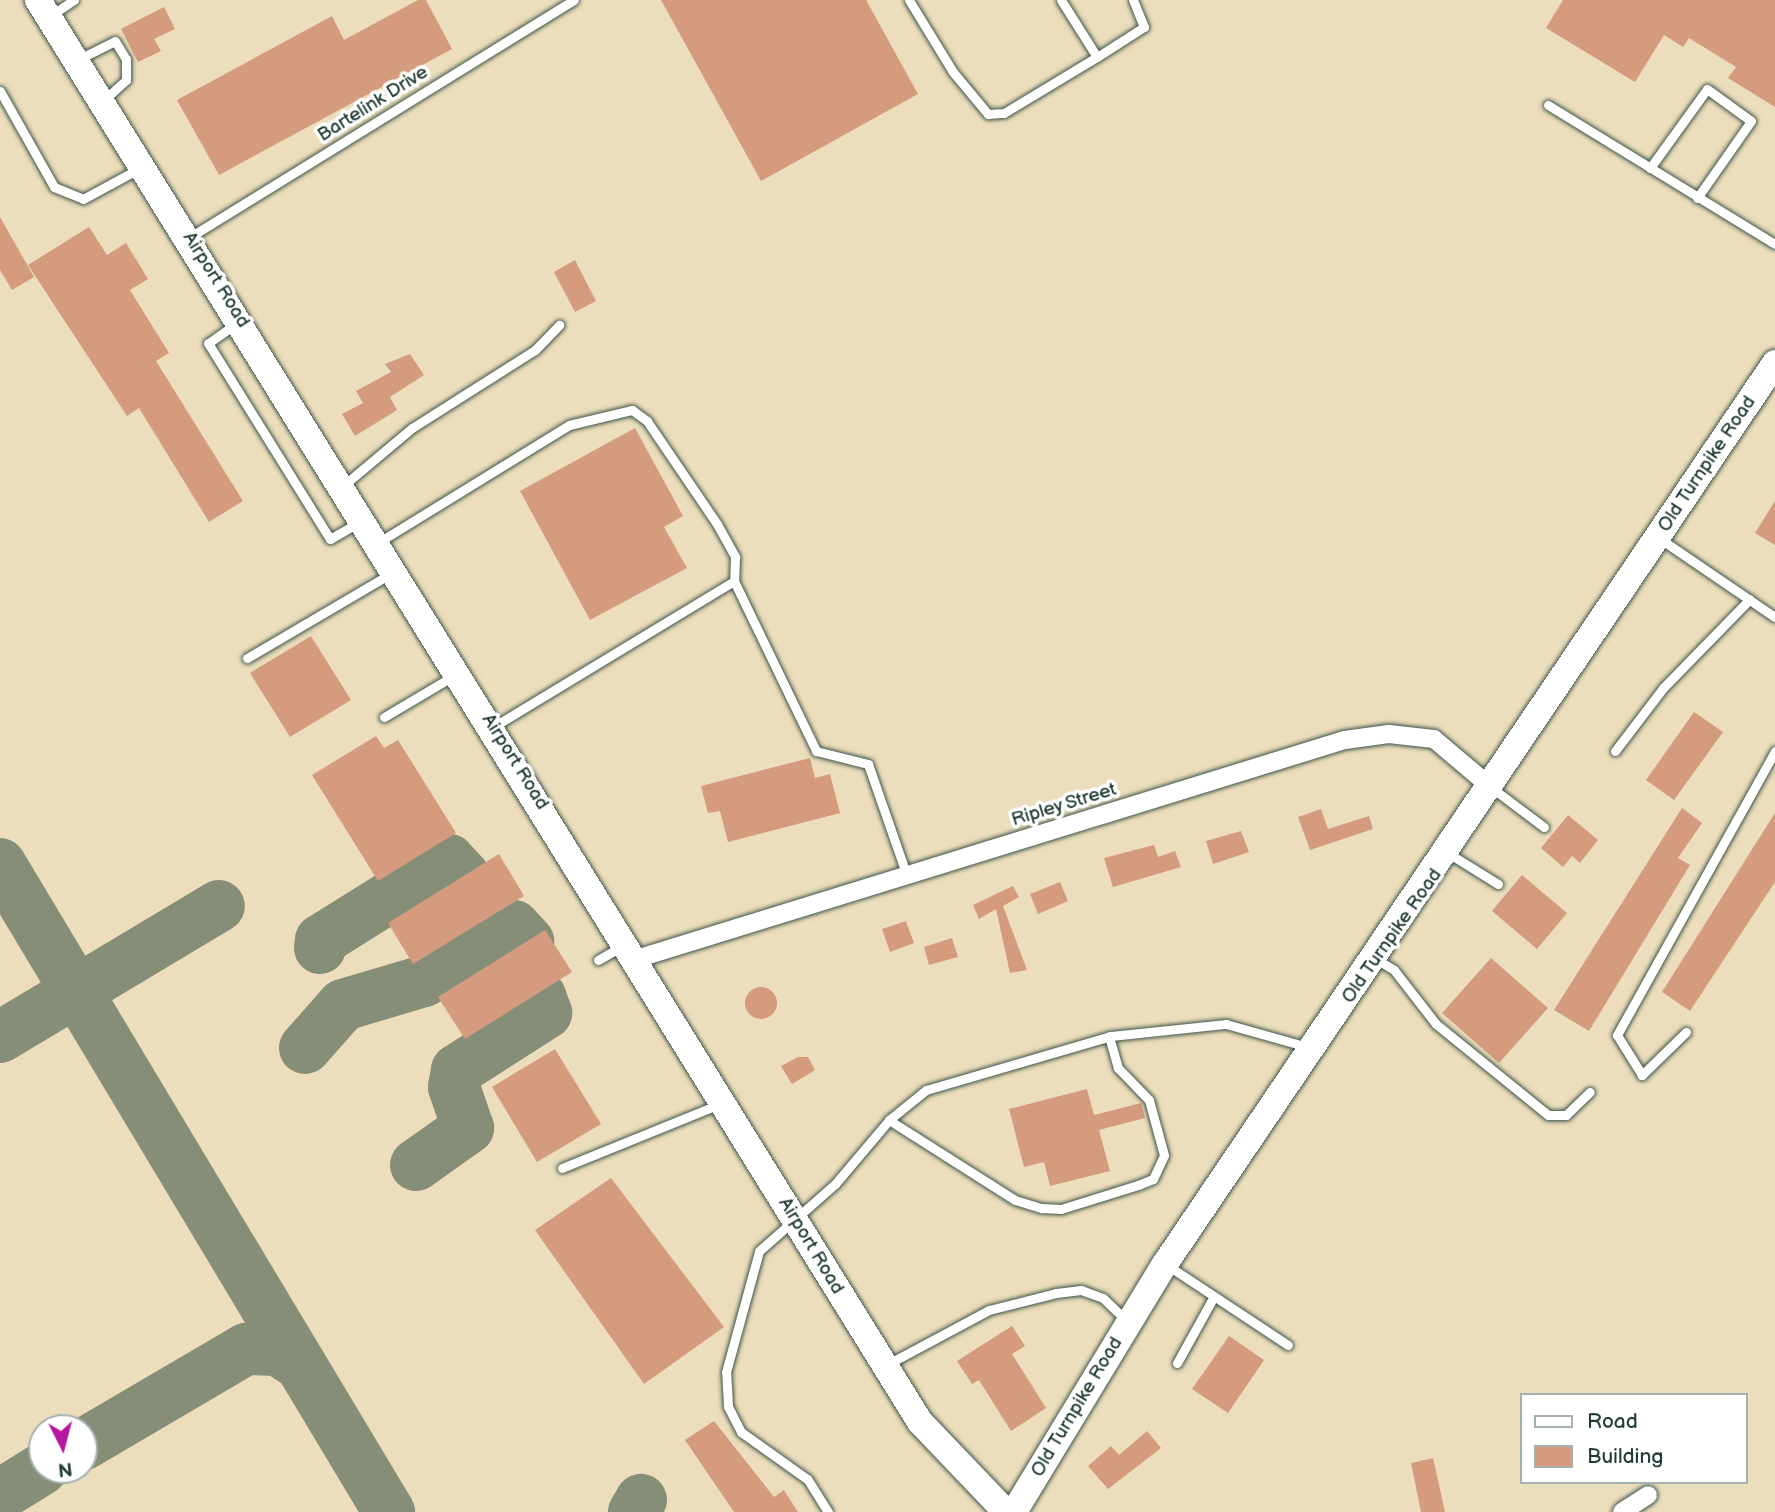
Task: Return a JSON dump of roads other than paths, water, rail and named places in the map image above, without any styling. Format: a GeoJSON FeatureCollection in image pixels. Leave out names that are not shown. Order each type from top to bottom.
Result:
{"type":"FeatureCollection","features":[{"type":"Feature","properties":{"kind":"street","name":"Airport Road"},"geometry":{"type":"LineString","coordinates":[[43,8],[365,518],[885,1366],[947,1458],[1006,1512]]}},
{"type":"Feature","properties":{"kind":"street","name":"Old Turnpike Road"},"geometry":{"type":"LineString","coordinates":[[1014,1512],[1165,1264],[1448,853],[1775,363]]}},
{"type":"Feature","properties":{"kind":"street","name":"Ripley Street"},"geometry":{"type":"LineString","coordinates":[[631,951],[907,876],[1345,740],[1389,734],[1434,739],[1492,788]]}},
{"type":"Feature","properties":{"kind":"street"},"geometry":{"type":"LineString","coordinates":[[1622,1512],[1648,1496]]}},
{"type":"Feature","properties":{"kind":"lane"},"geometry":{"type":"LineString","coordinates":[[43,8],[74,0]]}},
{"type":"Feature","properties":{"kind":"lane","name":"Bartelink Drive"},"geometry":{"type":"LineString","coordinates":[[190,237],[574,0]]}},
{"type":"Feature","properties":{"kind":"lane"},"geometry":{"type":"LineString","coordinates":[[909,0],[953,72],[988,114],[1004,113],[1144,27],[1133,0]]}},
{"type":"Feature","properties":{"kind":"lane"},"geometry":{"type":"LineString","coordinates":[[1062,0],[1097,57]]}},
{"type":"Feature","properties":{"kind":"lane"},"geometry":{"type":"LineString","coordinates":[[76,60],[115,40],[126,59],[126,80],[103,101]]}},
{"type":"Feature","properties":{"kind":"lane"},"geometry":{"type":"LineString","coordinates":[[1650,168],[1707,89],[1751,121],[1697,198]]}},
{"type":"Feature","properties":{"kind":"lane"},"geometry":{"type":"LineString","coordinates":[[0,92],[54,187],[83,199],[144,166]]}},
{"type":"Feature","properties":{"kind":"lane"},"geometry":{"type":"LineString","coordinates":[[1548,105],[1775,244]]}},
{"type":"Feature","properties":{"kind":"lane"},"geometry":{"type":"LineString","coordinates":[[242,320],[208,343],[258,424],[330,539],[365,518]]}},
{"type":"Feature","properties":{"kind":"lane"},"geometry":{"type":"LineString","coordinates":[[344,485],[412,428],[535,350],[559,325]]}},
{"type":"Feature","properties":{"kind":"lane"},"geometry":{"type":"LineString","coordinates":[[379,542],[569,425],[632,410],[647,421],[717,524],[735,557],[734,581],[816,751],[868,764],[907,876]]}},
{"type":"Feature","properties":{"kind":"lane"},"geometry":{"type":"LineString","coordinates":[[1657,537],[1775,617]]}},
{"type":"Feature","properties":{"kind":"lane"},"geometry":{"type":"LineString","coordinates":[[247,658],[397,570]]}},
{"type":"Feature","properties":{"kind":"lane"},"geometry":{"type":"LineString","coordinates":[[493,727],[734,581]]}},
{"type":"Feature","properties":{"kind":"lane"},"geometry":{"type":"LineString","coordinates":[[1615,751],[1663,688],[1750,599]]}},
{"type":"Feature","properties":{"kind":"lane"},"geometry":{"type":"LineString","coordinates":[[384,717],[459,672]]}},
{"type":"Feature","properties":{"kind":"lane"},"geometry":{"type":"LineString","coordinates":[[1686,1032],[1642,1075],[1617,1035],[1775,751]]}},
{"type":"Feature","properties":{"kind":"lane"},"geometry":{"type":"LineString","coordinates":[[1492,788],[1544,827]]}},
{"type":"Feature","properties":{"kind":"lane"},"geometry":{"type":"LineString","coordinates":[[1448,853],[1498,884]]}},
{"type":"Feature","properties":{"kind":"lane"},"geometry":{"type":"LineString","coordinates":[[598,960],[631,951]]}},
{"type":"Feature","properties":{"kind":"lane"},"geometry":{"type":"LineString","coordinates":[[1376,959],[1394,970],[1436,1024],[1548,1115],[1566,1115],[1590,1092]]}},
{"type":"Feature","properties":{"kind":"lane"},"geometry":{"type":"LineString","coordinates":[[828,1512],[807,1479],[741,1432],[728,1406],[726,1372],[743,1293],[758,1251],[793,1217],[835,1184],[889,1120],[926,1090],[1109,1036],[1226,1024],[1313,1049]]}},
{"type":"Feature","properties":{"kind":"lane"},"geometry":{"type":"LineString","coordinates":[[889,1120],[1015,1200],[1042,1208],[1061,1209],[1138,1185],[1153,1179],[1164,1155],[1149,1100],[1118,1068],[1109,1036]]}},
{"type":"Feature","properties":{"kind":"lane"},"geometry":{"type":"LineString","coordinates":[[562,1168],[724,1102]]}},
{"type":"Feature","properties":{"kind":"lane"},"geometry":{"type":"LineString","coordinates":[[1165,1264],[1288,1345]]}},
{"type":"Feature","properties":{"kind":"lane"},"geometry":{"type":"LineString","coordinates":[[885,1366],[989,1310],[1056,1293],[1081,1290],[1103,1298],[1129,1322]]}},
{"type":"Feature","properties":{"kind":"lane"},"geometry":{"type":"LineString","coordinates":[[1177,1363],[1213,1298]]}}]}
